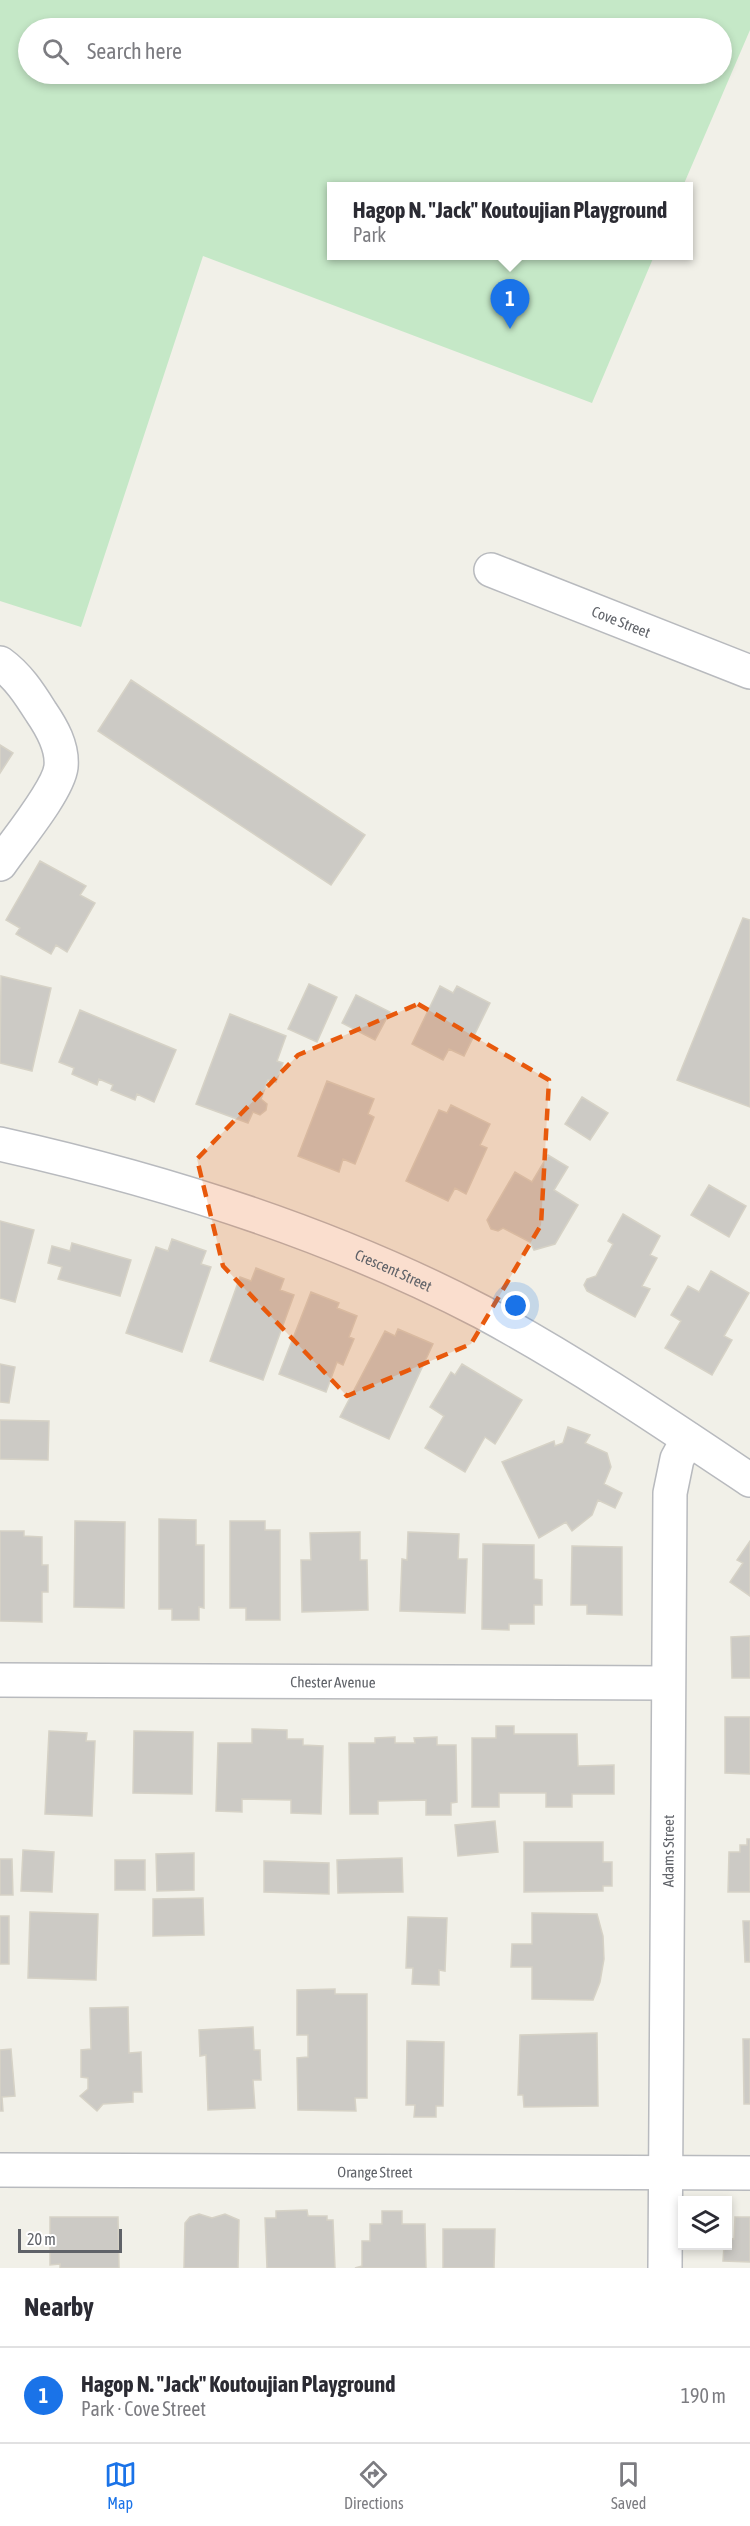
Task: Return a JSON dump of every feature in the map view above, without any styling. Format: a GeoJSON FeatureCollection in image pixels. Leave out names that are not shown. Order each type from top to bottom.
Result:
{"type":"FeatureCollection","features":[{"type":"Feature","properties":{"kind":"street","name":"Cove Street"},"geometry":{"type":"LineString","coordinates":[[491,570],[750,672]]}},
{"type":"Feature","properties":{"kind":"street"},"geometry":{"type":"LineString","coordinates":[[0,663],[23,684],[48,722],[58,744],[61,766],[54,786],[0,864]]}},
{"type":"Feature","properties":{"kind":"street","name":"Crescent Street"},"geometry":{"type":"LineString","coordinates":[[0,1144],[108,1171],[252,1214],[414,1280],[480,1312],[547,1349],[629,1399],[750,1480]]}},
{"type":"Feature","properties":{"kind":"street","name":"Adams Street"},"geometry":{"type":"LineString","coordinates":[[665,2268],[670,1486],[677,1459],[688,1439]]}},
{"type":"Feature","properties":{"kind":"street","name":"Chester Avenue"},"geometry":{"type":"LineString","coordinates":[[0,1680],[667,1683]]}},
{"type":"Feature","properties":{"kind":"street","name":"Orange Street"},"geometry":{"type":"LineString","coordinates":[[0,2170],[750,2173]]}},
{"type":"Feature","properties":{"kind":"highlighted area"},"geometry":{"type":"Polygon","coordinates":[[[418,1004],[549,1080],[541,1225],[471,1344],[347,1396],[223,1266],[197,1159],[298,1055],[418,1004]]]}},
{"type":"Feature","properties":{"kind":"green space"},"geometry":{"type":"Polygon","coordinates":[[[0,0],[750,0],[750,30],[732,72],[732,18],[18,18],[18,84],[727,84],[685,182],[327,182],[327,260],[652,260],[592,403],[203,256],[81,627],[0,601],[0,0]]]}},
{"type":"Feature","properties":{"kind":"building"},"geometry":{"type":"Polygon","coordinates":[[[131,680],[365,835],[331,885],[98,731],[131,680]]]}},
{"type":"Feature","properties":{"kind":"building"},"geometry":{"type":"Polygon","coordinates":[[[0,745],[13,753],[0,773],[0,745]]]}},
{"type":"Feature","properties":{"kind":"building"},"geometry":{"type":"Polygon","coordinates":[[[40,861],[86,886],[80,895],[95,903],[67,952],[56,945],[51,954],[16,934],[20,928],[6,920],[40,861]]]}},
{"type":"Feature","properties":{"kind":"building"},"geometry":{"type":"Polygon","coordinates":[[[743,918],[750,920],[750,1107],[677,1080],[743,918]]]}},
{"type":"Feature","properties":{"kind":"building"},"geometry":{"type":"Polygon","coordinates":[[[1,976],[51,988],[32,1071],[0,1063],[1,976]]]}},
{"type":"Feature","properties":{"kind":"building"},"geometry":{"type":"Polygon","coordinates":[[[309,984],[337,997],[317,1042],[288,1029],[309,984]]]}},
{"type":"Feature","properties":{"kind":"building"},"geometry":{"type":"Polygon","coordinates":[[[440,986],[453,993],[457,986],[490,1003],[464,1056],[449,1049],[443,1060],[412,1044],[440,986]]]}},
{"type":"Feature","properties":{"kind":"building"},"geometry":{"type":"Polygon","coordinates":[[[356,995],[390,1012],[375,1040],[342,1023],[356,995]]]}},
{"type":"Feature","properties":{"kind":"building"},"geometry":{"type":"Polygon","coordinates":[[[80,1010],[176,1050],[154,1102],[137,1094],[135,1100],[111,1090],[113,1085],[99,1079],[97,1085],[72,1074],[74,1068],[59,1062],[80,1010]]]}},
{"type":"Feature","properties":{"kind":"building"},"geometry":{"type":"Polygon","coordinates":[[[230,1014],[286,1036],[277,1061],[283,1063],[276,1082],[268,1080],[261,1099],[267,1104],[266,1110],[260,1115],[253,1112],[248,1123],[196,1104],[230,1014]]]}},
{"type":"Feature","properties":{"kind":"building"},"geometry":{"type":"Polygon","coordinates":[[[327,1081],[374,1099],[368,1114],[374,1117],[355,1164],[343,1159],[339,1172],[298,1156],[327,1081]]]}},
{"type":"Feature","properties":{"kind":"building"},"geometry":{"type":"Polygon","coordinates":[[[582,1097],[608,1113],[590,1140],[565,1124],[582,1097]]]}},
{"type":"Feature","properties":{"kind":"building"},"geometry":{"type":"Polygon","coordinates":[[[451,1105],[490,1124],[480,1145],[487,1148],[466,1194],[455,1188],[448,1201],[406,1181],[439,1110],[447,1113],[451,1105]]]}},
{"type":"Feature","properties":{"kind":"building"},"geometry":{"type":"Polygon","coordinates":[[[548,1155],[568,1167],[554,1190],[578,1205],[555,1244],[534,1250],[530,1242],[503,1228],[498,1231],[491,1229],[487,1220],[515,1172],[532,1182],[548,1155]]]}},
{"type":"Feature","properties":{"kind":"building"},"geometry":{"type":"Polygon","coordinates":[[[709,1185],[746,1206],[729,1237],[691,1215],[709,1185]]]}},
{"type":"Feature","properties":{"kind":"building"},"geometry":{"type":"Polygon","coordinates":[[[623,1214],[660,1236],[650,1255],[657,1258],[642,1286],[650,1289],[635,1317],[587,1291],[584,1285],[587,1279],[596,1276],[613,1244],[608,1241],[623,1214]]]}},
{"type":"Feature","properties":{"kind":"building"},"geometry":{"type":"Polygon","coordinates":[[[0,1221],[34,1230],[15,1302],[0,1298],[0,1221]]]}},
{"type":"Feature","properties":{"kind":"building"},"geometry":{"type":"Polygon","coordinates":[[[172,1239],[206,1251],[201,1264],[211,1267],[182,1352],[126,1333],[156,1247],[168,1251],[172,1239]]]}},
{"type":"Feature","properties":{"kind":"building"},"geometry":{"type":"Polygon","coordinates":[[[72,1243],[131,1260],[120,1296],[58,1279],[62,1267],[48,1263],[52,1246],[70,1251],[72,1243]]]}},
{"type":"Feature","properties":{"kind":"building"},"geometry":{"type":"Polygon","coordinates":[[[256,1268],[284,1279],[280,1290],[294,1295],[263,1380],[210,1361],[240,1277],[251,1281],[256,1268]]]}},
{"type":"Feature","properties":{"kind":"building"},"geometry":{"type":"Polygon","coordinates":[[[711,1271],[749,1293],[724,1336],[732,1340],[712,1375],[665,1348],[681,1321],[671,1315],[688,1286],[699,1292],[711,1271]]]}},
{"type":"Feature","properties":{"kind":"building"},"geometry":{"type":"Polygon","coordinates":[[[311,1292],[339,1303],[337,1308],[357,1316],[349,1337],[354,1339],[343,1365],[337,1362],[326,1392],[279,1374],[311,1292]]]}},
{"type":"Feature","properties":{"kind":"building"},"geometry":{"type":"Polygon","coordinates":[[[398,1329],[433,1344],[389,1439],[340,1417],[385,1331],[395,1336],[398,1329]]]}},
{"type":"Feature","properties":{"kind":"building"},"geometry":{"type":"Polygon","coordinates":[[[0,1364],[15,1367],[9,1403],[0,1402],[0,1364]]]}},
{"type":"Feature","properties":{"kind":"building"},"geometry":{"type":"Polygon","coordinates":[[[462,1364],[522,1400],[495,1444],[485,1437],[465,1472],[425,1448],[444,1416],[430,1407],[451,1372],[455,1375],[462,1364]]]}},
{"type":"Feature","properties":{"kind":"building"},"geometry":{"type":"Polygon","coordinates":[[[0,1420],[49,1421],[48,1460],[0,1459],[0,1420]]]}},
{"type":"Feature","properties":{"kind":"building"},"geometry":{"type":"Polygon","coordinates":[[[568,1427],[590,1435],[585,1443],[607,1453],[611,1467],[604,1484],[622,1493],[615,1508],[598,1500],[592,1515],[572,1531],[566,1522],[539,1538],[502,1462],[554,1441],[555,1446],[563,1443],[568,1427]]]}},
{"type":"Feature","properties":{"kind":"building"},"geometry":{"type":"Polygon","coordinates":[[[159,1519],[196,1520],[196,1545],[204,1545],[204,1608],[199,1607],[199,1620],[172,1620],[172,1609],[159,1609],[159,1519]]]}},
{"type":"Feature","properties":{"kind":"building"},"geometry":{"type":"Polygon","coordinates":[[[75,1521],[125,1522],[124,1608],[74,1607],[75,1521]]]}},
{"type":"Feature","properties":{"kind":"building"},"geometry":{"type":"Polygon","coordinates":[[[230,1521],[265,1521],[265,1530],[280,1530],[280,1620],[246,1620],[246,1608],[230,1608],[230,1521]]]}},
{"type":"Feature","properties":{"kind":"building"},"geometry":{"type":"Polygon","coordinates":[[[0,1531],[24,1531],[24,1536],[42,1537],[42,1565],[48,1565],[48,1592],[42,1592],[42,1622],[0,1621],[0,1531]]]}},
{"type":"Feature","properties":{"kind":"building"},"geometry":{"type":"Polygon","coordinates":[[[360,1532],[360,1560],[367,1560],[368,1610],[302,1612],[301,1560],[311,1560],[310,1533],[360,1532]]]}},
{"type":"Feature","properties":{"kind":"building"},"geometry":{"type":"Polygon","coordinates":[[[408,1532],[459,1534],[458,1559],[467,1559],[465,1613],[400,1611],[402,1559],[407,1560],[408,1532]]]}},
{"type":"Feature","properties":{"kind":"building"},"geometry":{"type":"Polygon","coordinates":[[[750,1541],[750,1596],[730,1582],[743,1563],[737,1560],[750,1541]]]}},
{"type":"Feature","properties":{"kind":"building"},"geometry":{"type":"Polygon","coordinates":[[[483,1544],[534,1545],[534,1579],[542,1580],[542,1605],[534,1605],[534,1624],[509,1624],[509,1630],[482,1629],[483,1544]]]}},
{"type":"Feature","properties":{"kind":"building"},"geometry":{"type":"Polygon","coordinates":[[[572,1546],[622,1547],[622,1615],[587,1614],[587,1605],[571,1605],[572,1546]]]}},
{"type":"Feature","properties":{"kind":"building"},"geometry":{"type":"Polygon","coordinates":[[[750,1636],[750,1678],[732,1678],[731,1637],[750,1636]]]}},
{"type":"Feature","properties":{"kind":"building"},"geometry":{"type":"Polygon","coordinates":[[[725,1717],[750,1717],[750,1774],[725,1773],[725,1717]]]}},
{"type":"Feature","properties":{"kind":"building"},"geometry":{"type":"Polygon","coordinates":[[[496,1726],[514,1726],[514,1734],[577,1734],[578,1766],[614,1765],[614,1794],[572,1794],[572,1807],[546,1807],[546,1793],[499,1793],[499,1807],[472,1807],[472,1738],[496,1738],[496,1726]]]}},
{"type":"Feature","properties":{"kind":"building"},"geometry":{"type":"Polygon","coordinates":[[[252,1729],[287,1730],[287,1739],[303,1739],[303,1745],[323,1746],[321,1814],[291,1813],[291,1800],[242,1799],[242,1812],[216,1811],[218,1743],[252,1743],[252,1729]]]}},
{"type":"Feature","properties":{"kind":"building"},"geometry":{"type":"Polygon","coordinates":[[[49,1731],[87,1733],[86,1741],[95,1741],[92,1816],[45,1814],[49,1731]]]}},
{"type":"Feature","properties":{"kind":"building"},"geometry":{"type":"Polygon","coordinates":[[[134,1731],[193,1732],[192,1794],[133,1793],[134,1731]]]}},
{"type":"Feature","properties":{"kind":"building"},"geometry":{"type":"Polygon","coordinates":[[[395,1737],[395,1743],[415,1743],[414,1738],[437,1737],[437,1745],[456,1745],[457,1802],[451,1803],[451,1815],[426,1815],[426,1800],[378,1801],[378,1814],[350,1814],[349,1743],[375,1743],[375,1738],[395,1737]]]}},
{"type":"Feature","properties":{"kind":"building"},"geometry":{"type":"Polygon","coordinates":[[[495,1821],[498,1852],[458,1856],[455,1825],[495,1821]]]}},
{"type":"Feature","properties":{"kind":"building"},"geometry":{"type":"Polygon","coordinates":[[[747,1839],[750,1839],[750,1892],[728,1892],[729,1852],[740,1852],[740,1845],[747,1845],[747,1839]]]}},
{"type":"Feature","properties":{"kind":"building"},"geometry":{"type":"Polygon","coordinates":[[[524,1842],[603,1842],[603,1862],[612,1862],[612,1886],[603,1886],[603,1891],[524,1892],[524,1842]]]}},
{"type":"Feature","properties":{"kind":"building"},"geometry":{"type":"Polygon","coordinates":[[[23,1850],[54,1852],[52,1892],[21,1891],[23,1850]]]}},
{"type":"Feature","properties":{"kind":"building"},"geometry":{"type":"Polygon","coordinates":[[[194,1853],[194,1890],[157,1891],[156,1854],[194,1853]]]}},
{"type":"Feature","properties":{"kind":"building"},"geometry":{"type":"Polygon","coordinates":[[[402,1858],[403,1892],[338,1893],[337,1860],[402,1858]]]}},
{"type":"Feature","properties":{"kind":"building"},"geometry":{"type":"Polygon","coordinates":[[[0,1859],[12,1859],[13,1895],[0,1895],[0,1859]]]}},
{"type":"Feature","properties":{"kind":"building"},"geometry":{"type":"Polygon","coordinates":[[[115,1860],[145,1860],[145,1890],[115,1890],[115,1860]]]}},
{"type":"Feature","properties":{"kind":"building"},"geometry":{"type":"Polygon","coordinates":[[[264,1861],[329,1863],[329,1894],[264,1892],[264,1861]]]}},
{"type":"Feature","properties":{"kind":"building"},"geometry":{"type":"Polygon","coordinates":[[[203,1898],[204,1935],[153,1936],[153,1899],[203,1898]]]}},
{"type":"Feature","properties":{"kind":"building"},"geometry":{"type":"Polygon","coordinates":[[[30,1912],[98,1914],[96,1980],[28,1978],[30,1912]]]}},
{"type":"Feature","properties":{"kind":"building"},"geometry":{"type":"Polygon","coordinates":[[[532,1913],[597,1914],[603,1936],[604,1959],[600,1982],[593,2000],[532,1999],[532,1967],[511,1967],[512,1944],[532,1944],[532,1913]]]}},
{"type":"Feature","properties":{"kind":"building"},"geometry":{"type":"Polygon","coordinates":[[[0,1916],[9,1916],[9,1964],[0,1964],[0,1916]]]}},
{"type":"Feature","properties":{"kind":"building"},"geometry":{"type":"Polygon","coordinates":[[[408,1917],[447,1918],[445,1971],[439,1970],[439,1985],[412,1984],[413,1968],[406,1968],[408,1917]]]}},
{"type":"Feature","properties":{"kind":"building"},"geometry":{"type":"Polygon","coordinates":[[[743,1921],[750,1921],[750,1962],[745,1962],[743,1921]]]}},
{"type":"Feature","properties":{"kind":"building"},"geometry":{"type":"Polygon","coordinates":[[[335,1989],[335,1994],[367,1994],[367,2098],[355,2098],[356,2111],[298,2110],[297,2058],[308,2057],[308,2035],[297,2035],[297,1990],[335,1989]]]}},
{"type":"Feature","properties":{"kind":"building"},"geometry":{"type":"Polygon","coordinates":[[[128,2007],[129,2053],[141,2052],[142,2092],[133,2092],[133,2102],[103,2104],[97,2111],[80,2096],[88,2089],[88,2078],[81,2077],[81,2050],[91,2049],[90,2008],[128,2007]]]}},
{"type":"Feature","properties":{"kind":"building"},"geometry":{"type":"Polygon","coordinates":[[[253,2027],[254,2050],[260,2050],[261,2080],[253,2080],[255,2108],[208,2110],[206,2055],[200,2056],[199,2030],[253,2027]]]}},
{"type":"Feature","properties":{"kind":"building"},"geometry":{"type":"Polygon","coordinates":[[[597,2033],[598,2106],[524,2107],[523,2095],[518,2095],[520,2035],[597,2033]]]}},
{"type":"Feature","properties":{"kind":"building"},"geometry":{"type":"Polygon","coordinates":[[[743,2039],[750,2039],[750,2104],[744,2104],[743,2039]]]}},
{"type":"Feature","properties":{"kind":"building"},"geometry":{"type":"Polygon","coordinates":[[[407,2041],[444,2042],[443,2106],[436,2106],[436,2117],[414,2117],[415,2105],[406,2105],[407,2041]]]}},
{"type":"Feature","properties":{"kind":"building"},"geometry":{"type":"Polygon","coordinates":[[[11,2049],[15,2096],[2,2097],[3,2111],[0,2111],[0,2050],[11,2049]]]}},
{"type":"Feature","properties":{"kind":"building"},"geometry":{"type":"Polygon","coordinates":[[[307,2210],[308,2216],[327,2216],[327,2220],[333,2220],[335,2268],[267,2268],[265,2218],[276,2218],[276,2211],[307,2210]]]}},
{"type":"Feature","properties":{"kind":"building"},"geometry":{"type":"Polygon","coordinates":[[[382,2211],[402,2211],[402,2224],[425,2224],[426,2268],[355,2268],[362,2266],[362,2241],[370,2241],[370,2224],[382,2224],[382,2211]]]}},
{"type":"Feature","properties":{"kind":"building"},"geometry":{"type":"Polygon","coordinates":[[[199,2214],[212,2218],[225,2214],[239,2220],[238,2268],[184,2268],[185,2223],[190,2217],[199,2214]]]}},
{"type":"Feature","properties":{"kind":"building"},"geometry":{"type":"Polygon","coordinates":[[[50,2217],[118,2217],[119,2268],[60,2268],[60,2264],[50,2265],[50,2217]]]}},
{"type":"Feature","properties":{"kind":"building"},"geometry":{"type":"Polygon","coordinates":[[[735,2217],[750,2217],[750,2262],[723,2261],[724,2250],[732,2250],[732,2239],[734,2239],[735,2217]]]}},
{"type":"Feature","properties":{"kind":"building"},"geometry":{"type":"Polygon","coordinates":[[[443,2229],[495,2229],[494,2268],[443,2268],[443,2229]]]}},
{"type":"Feature","properties":{"kind":"place","name":"Hagop N. \"Jack\" Koutoujian Playground"},"geometry":{"type":"Point","coordinates":[510,329]}}]}
